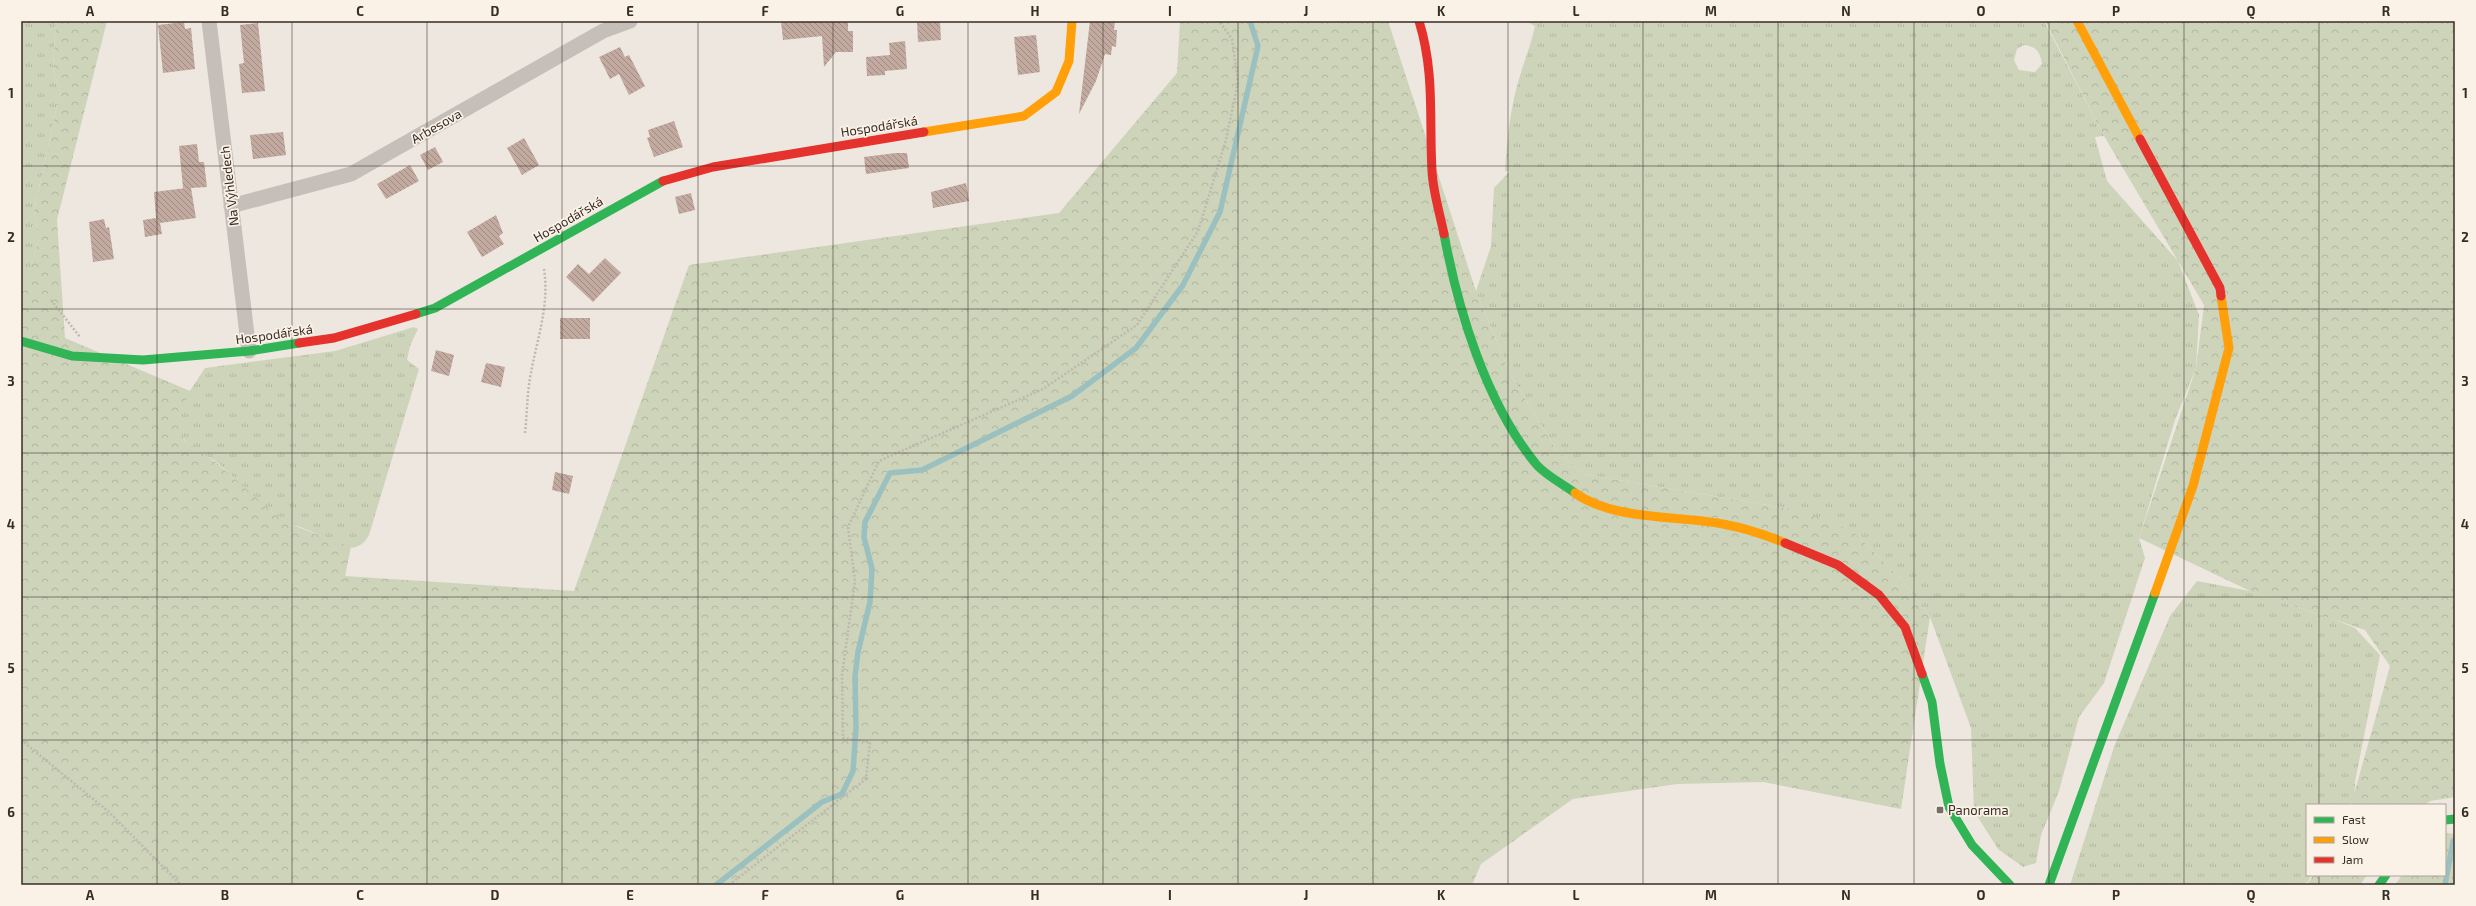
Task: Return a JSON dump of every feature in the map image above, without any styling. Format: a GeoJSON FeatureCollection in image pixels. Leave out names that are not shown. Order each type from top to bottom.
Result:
{"type":"FeatureCollection","features":[{"type":"Feature","properties":{"kind":"street","name":"Arbesova"},"geometry":{"type":"LineString","coordinates":[[231,206],[352,174],[603,31],[630,21]]}},
{"type":"Feature","properties":{"kind":"street","name":"Hospodářská"},"geometry":{"type":"LineString","coordinates":[[21,340],[72,356],[143,360],[249,351],[334,338],[435,308],[656,183],[713,167],[1024,116],[1056,92],[1069,62],[1072,21]]}},
{"type":"Feature","properties":{"kind":"street"},"geometry":{"type":"LineString","coordinates":[[1419,21],[1424,37],[1432,91],[1432,172],[1452,279],[1465,324],[1505,420],[1537,465],[1584,499],[1633,514],[1724,524],[1778,540],[1838,564],[1879,595],[1905,627],[1932,702],[1940,764],[1949,807],[1972,845],[2010,885]]}},
{"type":"Feature","properties":{"kind":"street"},"geometry":{"type":"LineString","coordinates":[[2049,885],[2193,486],[2229,348],[2220,288],[2077,21]]}},
{"type":"Feature","properties":{"kind":"street","name":"Na Výhledech"},"geometry":{"type":"LineString","coordinates":[[214,22],[231,206],[249,351]]}},
{"type":"Feature","properties":{"kind":"street"},"geometry":{"type":"LineString","coordinates":[[2380,885],[2385,876]]}},
{"type":"Feature","properties":{"kind":"path"},"geometry":{"type":"LineString","coordinates":[[729,885],[866,779],[870,742],[842,738],[842,675],[855,581],[848,527],[879,460],[1043,389],[1137,325],[1198,230],[1226,140],[1238,82],[1232,39],[1219,21]]}},
{"type":"Feature","properties":{"kind":"path"},"geometry":{"type":"LineString","coordinates":[[525,433],[530,379],[542,321],[547,284],[541,249]]}},
{"type":"Feature","properties":{"kind":"path"},"geometry":{"type":"LineString","coordinates":[[51,300],[96,357]]}},
{"type":"Feature","properties":{"kind":"path"},"geometry":{"type":"LineString","coordinates":[[21,740],[109,812],[181,885]]}},
{"type":"Feature","properties":{"kind":"green space"},"geometry":{"type":"Polygon","coordinates":[[[21,21],[56,21],[53,69],[60,92],[34,211],[39,239],[27,281],[21,281],[21,21]]]}},
{"type":"Feature","properties":{"kind":"green space"},"geometry":{"type":"Polygon","coordinates":[[[56,21],[107,21],[57,220],[65,338],[190,391],[179,415],[179,428],[185,441],[218,464],[273,513],[298,527],[351,547],[345,576],[574,591],[689,265],[1059,213],[1177,73],[1180,21],[1388,21],[1476,291],[1510,374],[1555,448],[1583,474],[1785,508],[1829,520],[1856,534],[1899,577],[1930,617],[1901,809],[1763,782],[1677,784],[1573,799],[1481,864],[1472,885],[21,885],[21,281],[27,280],[39,239],[34,211],[60,92],[53,69],[56,21]]]}},
{"type":"Feature","properties":{"kind":"green space"},"geometry":{"type":"Polygon","coordinates":[[[1525,21],[2044,21],[2104,136],[2095,137],[2107,181],[2178,261],[2199,315],[2196,368],[2175,420],[2139,538],[2145,558],[2104,683],[2079,717],[2059,791],[2041,835],[2036,863],[2023,867],[1998,849],[1974,811],[1971,728],[1930,617],[1899,577],[1856,534],[1785,508],[1583,474],[1555,448],[1510,374],[1476,291],[1491,246],[1494,188],[1510,171],[1505,171],[1511,113],[1516,90],[1535,26],[1525,21]],[[2024,45],[2017,49],[2014,60],[2019,70],[2035,72],[2042,64],[2039,53],[2032,47],[2024,45]]]}},
{"type":"Feature","properties":{"kind":"green space"},"geometry":{"type":"Polygon","coordinates":[[[2045,21],[2455,21],[2455,797],[2430,801],[2426,804],[2351,804],[2390,666],[2365,630],[2250,591],[2139,538],[2196,368],[2204,305],[2104,136],[2045,21]]]}},
{"type":"Feature","properties":{"kind":"green space"},"geometry":{"type":"Polygon","coordinates":[[[414,327],[418,329],[410,346],[407,360],[419,369],[369,535],[364,542],[358,546],[352,548],[338,545],[278,516],[259,502],[219,464],[185,441],[182,435],[178,421],[180,413],[187,397],[205,368],[335,351],[414,327]]]}},
{"type":"Feature","properties":{"kind":"green space"},"geometry":{"type":"Polygon","coordinates":[[[2197,581],[2250,591],[2333,619],[2355,628],[2380,655],[2355,782],[2354,801],[2350,804],[2306,804],[2306,876],[2311,876],[2308,882],[2300,885],[2070,885],[2114,747],[2170,616],[2197,581]]]}},
{"type":"Feature","properties":{"kind":"green space"},"geometry":{"type":"Polygon","coordinates":[[[2446,833],[2455,834],[2455,885],[2395,885],[2401,876],[2446,876],[2446,833]]]}},
{"type":"Feature","properties":{"kind":"green space"},"geometry":{"type":"Polygon","coordinates":[[[2312,876],[2366,876],[2360,885],[2307,885],[2312,876]]]}},
{"type":"Feature","properties":{"kind":"building"},"geometry":{"type":"Polygon","coordinates":[[[781,21],[848,21],[848,31],[853,31],[853,52],[836,52],[824,67],[822,36],[783,40],[781,21]]]}},
{"type":"Feature","properties":{"kind":"building"},"geometry":{"type":"Polygon","coordinates":[[[917,21],[940,21],[941,40],[918,42],[917,21]]]}},
{"type":"Feature","properties":{"kind":"building"},"geometry":{"type":"Polygon","coordinates":[[[1090,21],[1115,21],[1114,30],[1117,30],[1116,47],[1112,46],[1111,55],[1105,54],[1096,81],[1079,114],[1090,21]]]}},
{"type":"Feature","properties":{"kind":"building"},"geometry":{"type":"Polygon","coordinates":[[[184,22],[185,29],[191,28],[195,69],[163,73],[158,25],[184,22]]]}},
{"type":"Feature","properties":{"kind":"building"},"geometry":{"type":"Polygon","coordinates":[[[258,23],[265,91],[242,93],[239,64],[244,63],[240,25],[258,23]]]}},
{"type":"Feature","properties":{"kind":"building"},"geometry":{"type":"Polygon","coordinates":[[[1036,35],[1040,72],[1018,75],[1014,37],[1036,35]]]}},
{"type":"Feature","properties":{"kind":"building"},"geometry":{"type":"Polygon","coordinates":[[[905,41],[907,69],[885,71],[885,75],[867,76],[866,57],[890,55],[889,43],[905,41]]]}},
{"type":"Feature","properties":{"kind":"building"},"geometry":{"type":"Polygon","coordinates":[[[620,47],[625,57],[629,55],[645,86],[629,95],[619,74],[610,79],[599,57],[620,47]]]}},
{"type":"Feature","properties":{"kind":"building"},"geometry":{"type":"Polygon","coordinates":[[[674,121],[683,147],[654,157],[647,138],[650,137],[648,130],[674,121]]]}},
{"type":"Feature","properties":{"kind":"building"},"geometry":{"type":"Polygon","coordinates":[[[283,132],[286,155],[253,159],[250,135],[283,132]]]}},
{"type":"Feature","properties":{"kind":"building"},"geometry":{"type":"Polygon","coordinates":[[[524,138],[539,165],[522,175],[507,148],[524,138]]]}},
{"type":"Feature","properties":{"kind":"building"},"geometry":{"type":"Polygon","coordinates":[[[197,144],[199,162],[204,162],[207,187],[191,188],[196,218],[160,223],[162,234],[145,237],[143,220],[156,218],[154,192],[186,188],[183,188],[179,146],[197,144]]]}},
{"type":"Feature","properties":{"kind":"building"},"geometry":{"type":"Polygon","coordinates":[[[435,147],[443,162],[428,170],[420,155],[435,147]]]}},
{"type":"Feature","properties":{"kind":"building"},"geometry":{"type":"Polygon","coordinates":[[[907,153],[909,168],[866,174],[864,157],[907,153]]]}},
{"type":"Feature","properties":{"kind":"building"},"geometry":{"type":"Polygon","coordinates":[[[410,165],[419,181],[386,199],[377,184],[410,165]]]}},
{"type":"Feature","properties":{"kind":"building"},"geometry":{"type":"Polygon","coordinates":[[[966,183],[969,201],[933,208],[931,192],[966,183]]]}},
{"type":"Feature","properties":{"kind":"building"},"geometry":{"type":"Polygon","coordinates":[[[691,193],[695,210],[679,214],[675,197],[691,193]]]}},
{"type":"Feature","properties":{"kind":"building"},"geometry":{"type":"Polygon","coordinates":[[[496,215],[503,233],[499,236],[504,244],[482,257],[467,232],[496,215]]]}},
{"type":"Feature","properties":{"kind":"building"},"geometry":{"type":"Polygon","coordinates":[[[104,219],[106,228],[109,227],[114,259],[93,262],[89,222],[104,219]]]}},
{"type":"Feature","properties":{"kind":"building"},"geometry":{"type":"Polygon","coordinates":[[[605,258],[621,273],[593,302],[566,277],[578,264],[589,274],[605,258]]]}},
{"type":"Feature","properties":{"kind":"building"},"geometry":{"type":"Polygon","coordinates":[[[560,318],[590,318],[590,339],[560,339],[560,318]]]}},
{"type":"Feature","properties":{"kind":"building"},"geometry":{"type":"Polygon","coordinates":[[[436,350],[454,355],[449,376],[431,371],[436,350]]]}},
{"type":"Feature","properties":{"kind":"building"},"geometry":{"type":"Polygon","coordinates":[[[486,363],[505,367],[501,387],[481,382],[486,363]]]}},
{"type":"Feature","properties":{"kind":"building"},"geometry":{"type":"Polygon","coordinates":[[[555,472],[573,476],[569,494],[552,490],[555,472]]]}},
{"type":"Feature","properties":{"kind":"waterway"},"geometry":{"type":"LineString","coordinates":[[716,885],[822,802],[842,794],[853,771],[856,728],[855,676],[858,652],[870,602],[872,569],[864,537],[865,522],[890,473],[922,470],[1072,396],[1136,348],[1183,285],[1220,212],[1258,46],[1250,21]]}},
{"type":"Feature","properties":{"kind":"waterway"},"geometry":{"type":"LineString","coordinates":[[2445,885],[2453,841]]}},
{"type":"Feature","properties":{"kind":"traffic: fast"},"geometry":{"type":"LineString","coordinates":[[416,314],[435,308],[663,181]]}},
{"type":"Feature","properties":{"kind":"traffic: fast"},"geometry":{"type":"LineString","coordinates":[[1444,234],[1457,293],[1476,355],[1502,413],[1518,440],[1536,464],[1549,476],[1575,493]]}},
{"type":"Feature","properties":{"kind":"traffic: fast"},"geometry":{"type":"LineString","coordinates":[[21,341],[72,356],[143,360],[249,351],[299,343]]}},
{"type":"Feature","properties":{"kind":"traffic: fast"},"geometry":{"type":"LineString","coordinates":[[2049,885],[2155,593]]}},
{"type":"Feature","properties":{"kind":"traffic: fast"},"geometry":{"type":"LineString","coordinates":[[1922,674],[1932,702],[1940,764],[1949,807],[1972,845],[2010,885]]}},
{"type":"Feature","properties":{"kind":"traffic: fast"},"geometry":{"type":"LineString","coordinates":[[2446,820],[2455,819]]}},
{"type":"Feature","properties":{"kind":"traffic: fast"},"geometry":{"type":"LineString","coordinates":[[2379,885],[2385,876]]}},
{"type":"Feature","properties":{"kind":"traffic: slow"},"geometry":{"type":"LineString","coordinates":[[924,132],[1024,116],[1056,92],[1069,61],[1072,21]]}},
{"type":"Feature","properties":{"kind":"traffic: slow"},"geometry":{"type":"LineString","coordinates":[[2077,21],[2140,139]]}},
{"type":"Feature","properties":{"kind":"traffic: slow"},"geometry":{"type":"LineString","coordinates":[[2155,593],[2193,486],[2229,348],[2221,296]]}},
{"type":"Feature","properties":{"kind":"traffic: slow"},"geometry":{"type":"LineString","coordinates":[[1575,493],[1591,502],[1627,513],[1723,524],[1755,532],[1785,543]]}},
{"type":"Feature","properties":{"kind":"traffic: jam"},"geometry":{"type":"LineString","coordinates":[[1419,21],[1424,40],[1429,77],[1433,179],[1444,234]]}},
{"type":"Feature","properties":{"kind":"traffic: jam"},"geometry":{"type":"LineString","coordinates":[[663,181],[713,167],[924,132]]}},
{"type":"Feature","properties":{"kind":"traffic: jam"},"geometry":{"type":"LineString","coordinates":[[2140,139],[2220,288],[2221,296]]}},
{"type":"Feature","properties":{"kind":"traffic: jam"},"geometry":{"type":"LineString","coordinates":[[299,343],[334,338],[416,314]]}},
{"type":"Feature","properties":{"kind":"traffic: jam"},"geometry":{"type":"LineString","coordinates":[[1785,543],[1838,565],[1879,595],[1905,627],[1922,674]]}},
{"type":"Feature","properties":{"kind":"place","name":"Panorama"},"geometry":{"type":"Point","coordinates":[1940,810]}}]}
